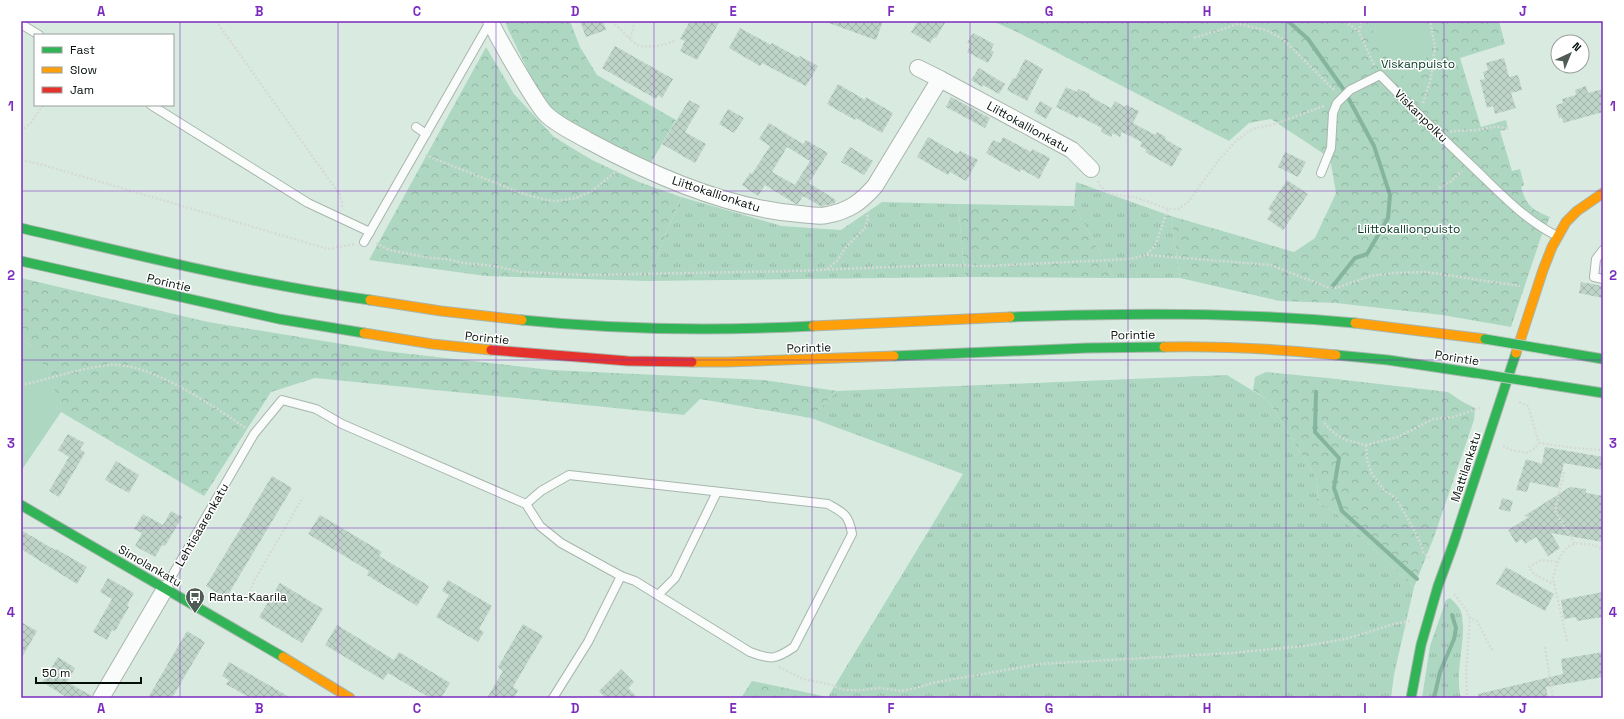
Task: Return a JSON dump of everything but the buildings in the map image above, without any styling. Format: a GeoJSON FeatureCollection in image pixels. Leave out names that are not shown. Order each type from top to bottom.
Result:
{"type":"FeatureCollection","features":[{"type":"Feature","properties":{"kind":"main road","name":"Mattilankatu"},"geometry":{"type":"LineString","coordinates":[[1411,698],[1421,645],[1438,586],[1454,545],[1474,478],[1500,406],[1536,292],[1552,247],[1566,222],[1603,193]]}},
{"type":"Feature","properties":{"kind":"main road","name":"Porintie"},"geometry":{"type":"LineString","coordinates":[[21,228],[184,266],[292,288],[429,310],[545,322],[633,328],[728,330],[1085,315],[1196,314],[1303,319],[1376,325],[1485,340],[1603,359]]}},
{"type":"Feature","properties":{"kind":"main road","name":"Porintie"},"geometry":{"type":"LineString","coordinates":[[21,261],[279,319],[432,344],[542,355],[628,361],[728,362],[1087,348],[1195,346],[1320,353],[1388,360],[1603,393]]}},
{"type":"Feature","properties":{"kind":"main road","name":"Simolankatu"},"geometry":{"type":"LineString","coordinates":[[21,505],[350,698]]}},
{"type":"Feature","properties":{"kind":"street","name":"Liittokallionkatu"},"geometry":{"type":"LineString","coordinates":[[490,22],[534,99],[546,114],[561,126],[643,168],[695,188],[750,207],[788,213],[826,216],[845,211],[862,200],[875,186],[940,79]]}},
{"type":"Feature","properties":{"kind":"street","name":"Liittokallionkatu"},"geometry":{"type":"LineString","coordinates":[[918,68],[1072,150],[1091,169]]}},
{"type":"Feature","properties":{"kind":"street","name":"Lehtisaarenkatu"},"geometry":{"type":"LineString","coordinates":[[101,698],[165,589]]}},
{"type":"Feature","properties":{"kind":"lane"},"geometry":{"type":"LineString","coordinates":[[153,106],[308,204],[340,218],[367,237],[490,22]]}},
{"type":"Feature","properties":{"kind":"lane"},"geometry":{"type":"LineString","coordinates":[[21,24],[37,34]]}},
{"type":"Feature","properties":{"kind":"lane"},"geometry":{"type":"LineString","coordinates":[[1321,173],[1331,148],[1333,114],[1340,99],[1350,90],[1380,74]]}},
{"type":"Feature","properties":{"kind":"lane","name":"Viskanpolku"},"geometry":{"type":"LineString","coordinates":[[1380,74],[1419,115],[1505,198],[1538,226],[1557,237]]}},
{"type":"Feature","properties":{"kind":"lane"},"geometry":{"type":"LineString","coordinates":[[416,127],[426,134]]}},
{"type":"Feature","properties":{"kind":"lane"},"geometry":{"type":"LineString","coordinates":[[1603,250],[1596,259],[1594,277],[1603,278]]}},
{"type":"Feature","properties":{"kind":"lane","name":"Lehtisaarenkatu"},"geometry":{"type":"LineString","coordinates":[[165,589],[254,434],[282,400],[316,409],[342,424],[526,504]]}},
{"type":"Feature","properties":{"kind":"lane"},"geometry":{"type":"LineString","coordinates":[[569,475],[828,504],[844,513],[850,522],[852,534],[794,646],[782,655],[767,659],[750,652],[635,581],[621,576],[561,543],[540,526],[526,504],[541,491],[569,475]]}},
{"type":"Feature","properties":{"kind":"lane"},"geometry":{"type":"LineString","coordinates":[[658,595],[674,578],[717,492]]}},
{"type":"Feature","properties":{"kind":"lane"},"geometry":{"type":"LineString","coordinates":[[553,698],[588,642],[621,576]]}},
{"type":"Feature","properties":{"kind":"path"},"geometry":{"type":"LineString","coordinates":[[216,21],[340,195],[342,203],[340,218]]}},
{"type":"Feature","properties":{"kind":"path"},"geometry":{"type":"LineString","coordinates":[[612,21],[638,45],[661,45],[676,40]]}},
{"type":"Feature","properties":{"kind":"path"},"geometry":{"type":"LineString","coordinates":[[630,39],[635,21]]}},
{"type":"Feature","properties":{"kind":"path"},"geometry":{"type":"LineString","coordinates":[[1345,21],[1358,32],[1371,61],[1380,74]]}},
{"type":"Feature","properties":{"kind":"path"},"geometry":{"type":"LineString","coordinates":[[1358,32],[1362,21]]}},
{"type":"Feature","properties":{"kind":"path"},"geometry":{"type":"LineString","coordinates":[[1419,115],[1431,78],[1435,46],[1430,21]]}},
{"type":"Feature","properties":{"kind":"path"},"geometry":{"type":"LineString","coordinates":[[1091,169],[1100,186],[1110,194],[1138,198],[1168,209],[1178,210],[1188,202],[1219,160],[1235,142],[1252,129],[1275,124],[1340,99],[1282,39],[1266,30],[1238,24],[1194,38]]}},
{"type":"Feature","properties":{"kind":"path"},"geometry":{"type":"LineString","coordinates":[[21,131],[30,124],[42,106]]}},
{"type":"Feature","properties":{"kind":"path"},"geometry":{"type":"LineString","coordinates":[[1441,136],[1456,130],[1476,130],[1492,126],[1499,126],[1508,129]]}},
{"type":"Feature","properties":{"kind":"path"},"geometry":{"type":"LineString","coordinates":[[416,151],[521,193],[546,200],[556,201],[576,198],[592,191],[619,169],[626,160]]}},
{"type":"Feature","properties":{"kind":"path"},"geometry":{"type":"LineString","coordinates":[[21,160],[40,164],[328,249],[367,237],[389,250],[407,254],[495,266],[521,272],[585,275],[940,265],[986,266],[1130,259],[1146,255],[1272,265],[1327,287],[1336,288],[1371,276],[1393,273],[1426,272],[1521,286]]}},
{"type":"Feature","properties":{"kind":"path"},"geometry":{"type":"LineString","coordinates":[[1439,188],[1458,176],[1469,163]]}},
{"type":"Feature","properties":{"kind":"path"},"geometry":{"type":"LineString","coordinates":[[826,269],[837,261],[846,247],[865,228],[868,219],[862,200]]}},
{"type":"Feature","properties":{"kind":"path"},"geometry":{"type":"LineString","coordinates":[[1146,255],[1155,246],[1168,209]]}},
{"type":"Feature","properties":{"kind":"path"},"geometry":{"type":"LineString","coordinates":[[21,385],[99,367],[111,365],[126,366],[148,372],[177,386],[220,410],[254,434]]}},
{"type":"Feature","properties":{"kind":"path"},"geometry":{"type":"LineString","coordinates":[[1519,402],[1528,406],[1539,443]]}},
{"type":"Feature","properties":{"kind":"path"},"geometry":{"type":"LineString","coordinates":[[1324,423],[1335,434],[1346,440],[1366,445],[1398,437],[1433,419],[1453,417],[1483,407]]}},
{"type":"Feature","properties":{"kind":"path"},"geometry":{"type":"LineString","coordinates":[[1500,445],[1511,450],[1526,453],[1539,443],[1603,450]]}},
{"type":"Feature","properties":{"kind":"path"},"geometry":{"type":"LineString","coordinates":[[1366,445],[1367,460],[1372,474],[1384,490],[1396,498],[1417,537],[1423,552],[1436,563]]}},
{"type":"Feature","properties":{"kind":"path"},"geometry":{"type":"LineString","coordinates":[[1564,472],[1555,511],[1575,544]]}},
{"type":"Feature","properties":{"kind":"path"},"geometry":{"type":"LineString","coordinates":[[254,603],[250,591],[254,581],[303,497]]}},
{"type":"Feature","properties":{"kind":"path"},"geometry":{"type":"LineString","coordinates":[[1567,641],[1553,578],[1558,562],[1566,549],[1575,544],[1595,545],[1602,549]]}},
{"type":"Feature","properties":{"kind":"path"},"geometry":{"type":"LineString","coordinates":[[1555,585],[1534,574],[1529,567],[1540,560],[1558,562]]}},
{"type":"Feature","properties":{"kind":"path"},"geometry":{"type":"LineString","coordinates":[[1453,591],[1467,611],[1470,620],[1466,671],[1467,698]]}},
{"type":"Feature","properties":{"kind":"path"},"geometry":{"type":"LineString","coordinates":[[1469,616],[1477,621],[1493,652]]}},
{"type":"Feature","properties":{"kind":"path"},"geometry":{"type":"LineString","coordinates":[[767,659],[782,669],[803,679],[828,684],[844,690],[880,688],[901,690],[1040,664],[1232,653],[1304,646],[1346,639],[1394,624],[1412,621]]}},
{"type":"Feature","properties":{"kind":"path"},"geometry":{"type":"LineString","coordinates":[[1545,647],[1553,698]]}},
{"type":"Feature","properties":{"kind":"green space"},"geometry":{"type":"Polygon","coordinates":[[[505,21],[570,21],[580,47],[597,75],[676,120],[649,166],[559,117],[540,96],[505,21]]]}},
{"type":"Feature","properties":{"kind":"green space","name":"Liittokallionpuisto"},"geometry":{"type":"Polygon","coordinates":[[[992,21],[1499,21],[1505,44],[1460,58],[1481,127],[1506,120],[1508,129],[1500,131],[1512,171],[1520,169],[1524,185],[1521,187],[1528,203],[1534,209],[1550,217],[1541,237],[1511,327],[1442,315],[1336,303],[1280,301],[1180,278],[1171,216],[1294,252],[1315,238],[1336,193],[1330,158],[1271,119],[1249,123],[1229,141],[1015,31],[992,21]]]}},
{"type":"Feature","properties":{"kind":"green space","name":"Viskanpuisto"},"geometry":{"type":"Polygon","coordinates":[[[1376,21],[1423,21],[1429,40],[1428,54],[1425,61],[1407,81],[1386,56],[1372,29],[1376,21]]]}},
{"type":"Feature","properties":{"kind":"green space"},"geometry":{"type":"Polygon","coordinates":[[[486,47],[514,94],[554,137],[592,160],[639,182],[681,197],[647,281],[486,276],[369,260],[486,47]]]}},
{"type":"Feature","properties":{"kind":"green space"},"geometry":{"type":"Polygon","coordinates":[[[1076,182],[1171,216],[1180,278],[1114,278],[1074,206],[1076,182]]]}},
{"type":"Feature","properties":{"kind":"green space"},"geometry":{"type":"Polygon","coordinates":[[[681,197],[782,226],[841,230],[882,202],[958,204],[965,277],[647,281],[681,197]]]}},
{"type":"Feature","properties":{"kind":"green space"},"geometry":{"type":"Polygon","coordinates":[[[958,204],[1074,206],[1114,278],[965,277],[958,204]]]}},
{"type":"Feature","properties":{"kind":"green space"},"geometry":{"type":"Polygon","coordinates":[[[21,278],[208,322],[384,351],[551,370],[764,380],[837,391],[811,418],[700,399],[684,415],[315,378],[271,392],[204,496],[61,412],[61,405],[33,346],[21,340],[21,278]]]}},
{"type":"Feature","properties":{"kind":"green space"},"geometry":{"type":"Polygon","coordinates":[[[21,340],[33,346],[37,351],[61,405],[61,412],[21,471],[21,340]]]}},
{"type":"Feature","properties":{"kind":"green space"},"geometry":{"type":"Polygon","coordinates":[[[1266,372],[1448,392],[1475,408],[1474,420],[1434,537],[1414,587],[1336,513],[1317,502],[1318,481],[1268,400],[1253,390],[1255,377],[1266,372]]]}},
{"type":"Feature","properties":{"kind":"green space"},"geometry":{"type":"Polygon","coordinates":[[[1227,375],[1268,400],[1318,481],[1317,502],[1336,513],[1414,587],[1394,675],[1391,698],[828,697],[963,474],[811,418],[837,391],[1227,375]]]}},
{"type":"Feature","properties":{"kind":"green space"},"geometry":{"type":"Polygon","coordinates":[[[1450,598],[1462,614],[1463,633],[1459,671],[1459,689],[1461,698],[1422,698],[1430,646],[1446,600],[1450,598]]]}},
{"type":"Feature","properties":{"kind":"green space"},"geometry":{"type":"Polygon","coordinates":[[[752,681],[828,697],[869,698],[741,698],[752,681]]]}},
{"type":"Feature","properties":{"kind":"waterway"},"geometry":{"type":"LineString","coordinates":[[1288,21],[1308,39],[1344,90],[1374,146],[1390,195],[1388,218],[1367,254],[1355,258],[1332,287]]}},
{"type":"Feature","properties":{"kind":"waterway"},"geometry":{"type":"LineString","coordinates":[[1316,392],[1315,432],[1339,458],[1334,488],[1342,511],[1417,579]]}},
{"type":"Feature","properties":{"kind":"waterway"},"geometry":{"type":"LineString","coordinates":[[1434,698],[1440,672],[1454,639],[1456,628],[1452,615]]}},
{"type":"Feature","properties":{"kind":"traffic: fast"},"geometry":{"type":"LineString","coordinates":[[21,228],[238,277],[282,286],[370,300]]}},
{"type":"Feature","properties":{"kind":"traffic: fast"},"geometry":{"type":"LineString","coordinates":[[21,261],[279,319],[364,333]]}},
{"type":"Feature","properties":{"kind":"traffic: fast"},"geometry":{"type":"LineString","coordinates":[[1010,317],[1183,314],[1312,319],[1355,323]]}},
{"type":"Feature","properties":{"kind":"traffic: fast"},"geometry":{"type":"LineString","coordinates":[[522,320],[595,326],[668,329],[740,329],[813,326]]}},
{"type":"Feature","properties":{"kind":"traffic: fast"},"geometry":{"type":"LineString","coordinates":[[1485,339],[1550,350]]}},
{"type":"Feature","properties":{"kind":"traffic: fast"},"geometry":{"type":"LineString","coordinates":[[894,356],[1087,348],[1164,347]]}},
{"type":"Feature","properties":{"kind":"traffic: fast"},"geometry":{"type":"LineString","coordinates":[[1550,350],[1603,359]]}},
{"type":"Feature","properties":{"kind":"traffic: fast"},"geometry":{"type":"LineString","coordinates":[[1411,698],[1421,645],[1438,586],[1453,545],[1516,353]]}},
{"type":"Feature","properties":{"kind":"traffic: fast"},"geometry":{"type":"LineString","coordinates":[[1336,355],[1388,360],[1475,373]]}},
{"type":"Feature","properties":{"kind":"traffic: fast"},"geometry":{"type":"LineString","coordinates":[[1475,373],[1539,383]]}},
{"type":"Feature","properties":{"kind":"traffic: fast"},"geometry":{"type":"LineString","coordinates":[[1539,383],[1603,393]]}},
{"type":"Feature","properties":{"kind":"traffic: fast"},"geometry":{"type":"LineString","coordinates":[[21,505],[283,657]]}},
{"type":"Feature","properties":{"kind":"traffic: slow"},"geometry":{"type":"LineString","coordinates":[[1516,353],[1552,247],[1566,222],[1577,211],[1603,193]]}},
{"type":"Feature","properties":{"kind":"traffic: slow"},"geometry":{"type":"LineString","coordinates":[[370,300],[441,311],[522,320]]}},
{"type":"Feature","properties":{"kind":"traffic: slow"},"geometry":{"type":"LineString","coordinates":[[813,326],[1010,317]]}},
{"type":"Feature","properties":{"kind":"traffic: slow"},"geometry":{"type":"LineString","coordinates":[[1355,323],[1485,339]]}},
{"type":"Feature","properties":{"kind":"traffic: slow"},"geometry":{"type":"LineString","coordinates":[[364,333],[432,344],[491,350]]}},
{"type":"Feature","properties":{"kind":"traffic: slow"},"geometry":{"type":"LineString","coordinates":[[1164,347],[1250,348],[1336,355]]}},
{"type":"Feature","properties":{"kind":"traffic: slow"},"geometry":{"type":"LineString","coordinates":[[692,362],[894,356]]}},
{"type":"Feature","properties":{"kind":"traffic: slow"},"geometry":{"type":"LineString","coordinates":[[283,657],[350,698]]}},
{"type":"Feature","properties":{"kind":"traffic: jam"},"geometry":{"type":"LineString","coordinates":[[491,350],[628,361],[692,362]]}},
{"type":"Feature","properties":{"kind":"place","name":"Ranta-Kaarila"},"geometry":{"type":"Point","coordinates":[195,614]}}]}
